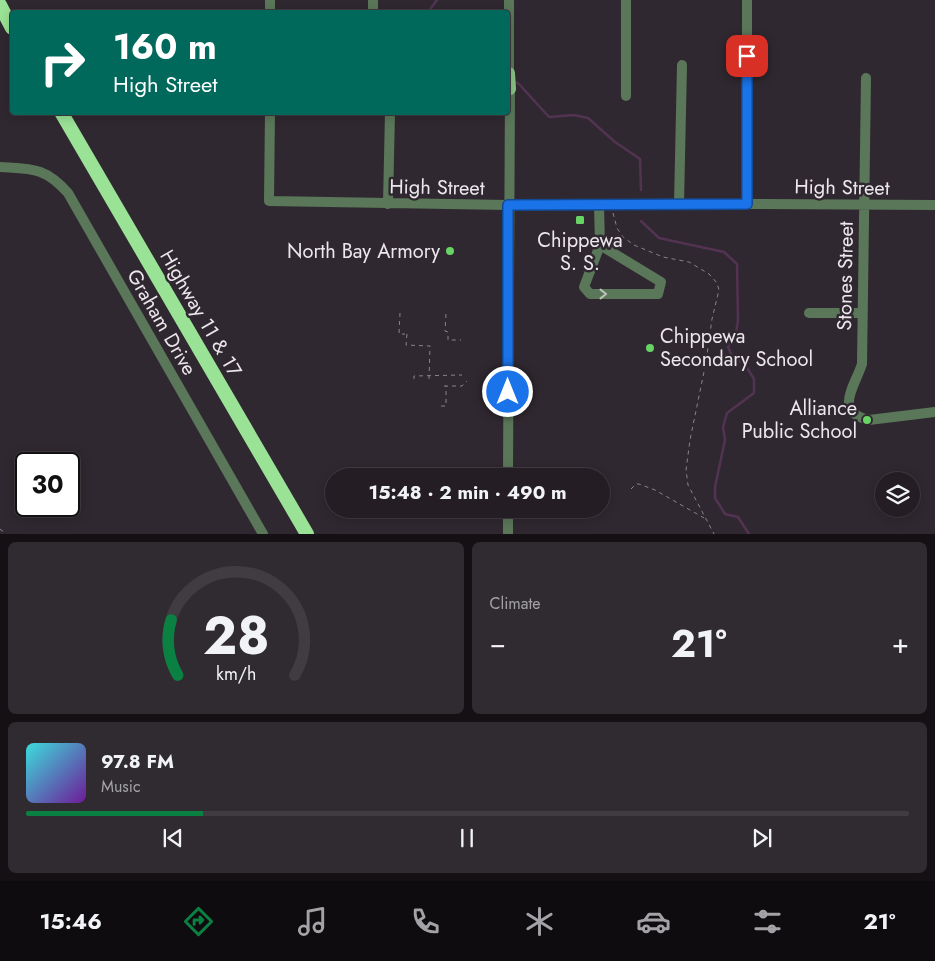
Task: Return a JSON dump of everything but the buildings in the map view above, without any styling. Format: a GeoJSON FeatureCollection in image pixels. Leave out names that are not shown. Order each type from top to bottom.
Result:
{"type":"FeatureCollection","features":[{"type":"Feature","properties":{"kind":"highway"},"geometry":{"type":"LineString","coordinates":[[0,5],[10,24]]}},
{"type":"Feature","properties":{"kind":"highway","name":"Highway 11 & 17"},"geometry":{"type":"LineString","coordinates":[[63,115],[307,534]]}},
{"type":"Feature","properties":{"kind":"street"},"geometry":{"type":"LineString","coordinates":[[626,0],[626,96]]}},
{"type":"Feature","properties":{"kind":"street"},"geometry":{"type":"LineString","coordinates":[[747,0],[747,204]]}},
{"type":"Feature","properties":{"kind":"street"},"geometry":{"type":"LineString","coordinates":[[679,204],[682,65]]}},
{"type":"Feature","properties":{"kind":"street","name":"Stones Street"},"geometry":{"type":"LineString","coordinates":[[866,78],[862,364],[849,394],[852,412],[859,418],[869,420],[935,412]]}},
{"type":"Feature","properties":{"kind":"street","name":"High Street"},"geometry":{"type":"LineString","coordinates":[[270,115],[269,201],[508,205],[935,205]]}},
{"type":"Feature","properties":{"kind":"street"},"geometry":{"type":"LineString","coordinates":[[388,204],[390,115]]}},
{"type":"Feature","properties":{"kind":"street"},"geometry":{"type":"LineString","coordinates":[[508,468],[510,115]]}},
{"type":"Feature","properties":{"kind":"street","name":"Graham Drive"},"geometry":{"type":"LineString","coordinates":[[0,167],[37,170],[59,183],[68,193],[263,534]]}},
{"type":"Feature","properties":{"kind":"street"},"geometry":{"type":"LineString","coordinates":[[599,205],[600,245],[584,287],[590,294],[658,294],[661,282],[600,245]]}},
{"type":"Feature","properties":{"kind":"street"},"geometry":{"type":"LineString","coordinates":[[809,312],[862,313]]}},
{"type":"Feature","properties":{"kind":"street"},"geometry":{"type":"LineString","coordinates":[[508,518],[508,534]]}},
{"type":"Feature","properties":{"kind":"path"},"geometry":{"type":"LineString","coordinates":[[612,205],[617,228],[622,237],[634,245],[663,257],[689,262],[710,274],[717,283],[719,290],[712,319],[686,470],[688,485],[714,534]]}},
{"type":"Feature","properties":{"kind":"path"},"geometry":{"type":"LineString","coordinates":[[400,313],[399,334],[407,334],[406,345],[430,346],[429,379]]}},
{"type":"Feature","properties":{"kind":"path"},"geometry":{"type":"LineString","coordinates":[[446,314],[445,331],[448,332],[448,340],[461,340]]}},
{"type":"Feature","properties":{"kind":"path"},"geometry":{"type":"LineString","coordinates":[[414,379],[414,376],[462,375]]}},
{"type":"Feature","properties":{"kind":"path"},"geometry":{"type":"LineString","coordinates":[[441,406],[446,406],[445,386],[462,386],[467,381]]}},
{"type":"Feature","properties":{"kind":"path"},"geometry":{"type":"LineString","coordinates":[[631,489],[636,484],[639,484],[656,490],[705,518]]}},
{"type":"Feature","properties":{"kind":"path"},"geometry":{"type":"LineString","coordinates":[[0,530],[6,534]]}},
{"type":"Feature","properties":{"kind":"waterway"},"geometry":{"type":"LineString","coordinates":[[430,10],[437,0]]}},
{"type":"Feature","properties":{"kind":"waterway"},"geometry":{"type":"LineString","coordinates":[[515,82],[549,117],[574,115],[588,118],[615,142],[640,159],[641,190]]}},
{"type":"Feature","properties":{"kind":"waterway"},"geometry":{"type":"LineString","coordinates":[[641,221],[659,238],[724,252],[737,264],[738,320],[736,333],[728,347],[733,358],[744,363],[754,379],[754,393],[727,413],[723,427],[725,440],[715,487],[715,498],[725,514],[738,517],[749,534]]}},
{"type":"Feature","properties":{"kind":"place","name":"Chippewa S. S."},"geometry":{"type":"Point","coordinates":[580,220]}},
{"type":"Feature","properties":{"kind":"place","name":"North Bay Armory"},"geometry":{"type":"Point","coordinates":[450,251]}},
{"type":"Feature","properties":{"kind":"place","name":"Chippewa Secondary School"},"geometry":{"type":"Point","coordinates":[650,348]}},
{"type":"Feature","properties":{"kind":"place","name":"Alliance Public School"},"geometry":{"type":"Point","coordinates":[867,420]}},
{"type":"Feature","properties":{"kind":"route"},"geometry":{"type":"LineString","coordinates":[[508,392],[508,205],[747,204],[747,56]]}}]}
